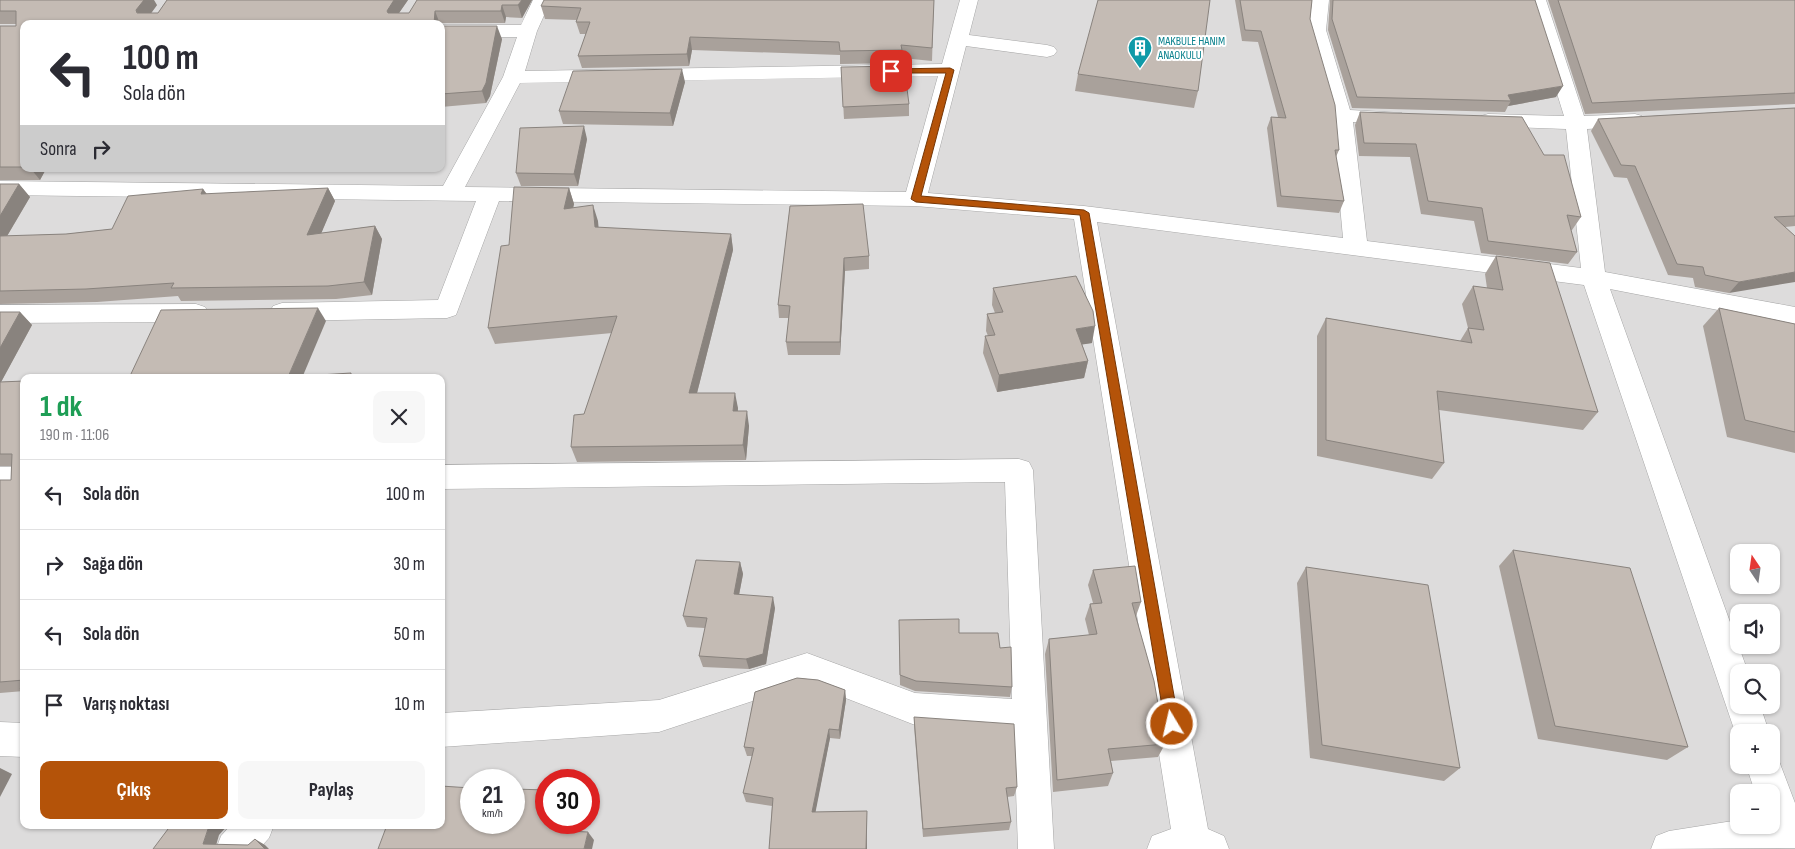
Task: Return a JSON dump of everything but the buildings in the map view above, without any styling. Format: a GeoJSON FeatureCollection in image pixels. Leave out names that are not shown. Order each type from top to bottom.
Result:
{"type":"FeatureCollection","features":[{"type":"Feature","properties":{"kind":"street"},"geometry":{"type":"LineString","coordinates":[[450,193],[513,77],[528,31],[542,0]]}},
{"type":"Feature","properties":{"kind":"street"},"geometry":{"type":"LineString","coordinates":[[916,199],[969,0]]}},
{"type":"Feature","properties":{"kind":"street"},"geometry":{"type":"LineString","coordinates":[[1320,0],[1317,30],[1342,116],[1356,248]]}},
{"type":"Feature","properties":{"kind":"street"},"geometry":{"type":"LineString","coordinates":[[1537,0],[1576,123],[1594,278],[1730,668]]}},
{"type":"Feature","properties":{"kind":"street"},"geometry":{"type":"LineString","coordinates":[[445,31],[528,31]]}},
{"type":"Feature","properties":{"kind":"street"},"geometry":{"type":"LineString","coordinates":[[959,40],[1047,51]]}},
{"type":"Feature","properties":{"kind":"street"},"geometry":{"type":"LineString","coordinates":[[513,77],[950,70]]}},
{"type":"Feature","properties":{"kind":"street"},"geometry":{"type":"LineString","coordinates":[[1342,116],[1410,118]]}},
{"type":"Feature","properties":{"kind":"street"},"geometry":{"type":"LineString","coordinates":[[1468,120],[1576,123],[1655,119]]}},
{"type":"Feature","properties":{"kind":"street"},"geometry":{"type":"LineString","coordinates":[[0,188],[916,199],[1084,213],[1594,278],[1795,316]]}},
{"type":"Feature","properties":{"kind":"street"},"geometry":{"type":"LineString","coordinates":[[263,312],[447,309],[490,194]]}},
{"type":"Feature","properties":{"kind":"street"},"geometry":{"type":"LineString","coordinates":[[1084,213],[1189,847]]}},
{"type":"Feature","properties":{"kind":"street"},"geometry":{"type":"LineString","coordinates":[[0,314],[214,313]]}},
{"type":"Feature","properties":{"kind":"street"},"geometry":{"type":"LineString","coordinates":[[445,477],[1019,470],[1036,849]]}},
{"type":"Feature","properties":{"kind":"street"},"geometry":{"type":"LineString","coordinates":[[0,479],[20,479]]}},
{"type":"Feature","properties":{"kind":"street"},"geometry":{"type":"LineString","coordinates":[[445,730],[659,716],[807,668],[915,709],[1030,717]]}},
{"type":"Feature","properties":{"kind":"street"},"geometry":{"type":"LineString","coordinates":[[0,738],[20,740]]}},
{"type":"Feature","properties":{"kind":"street"},"geometry":{"type":"LineString","coordinates":[[1669,849],[1791,830],[1768,774]]}},
{"type":"Feature","properties":{"kind":"street"},"geometry":{"type":"LineString","coordinates":[[234,849],[252,829]]}},
{"type":"Feature","properties":{"kind":"shaded area"},"geometry":{"type":"Polygon","coordinates":[[[0,0],[1795,0],[1795,849],[0,849],[0,0]]]}},
{"type":"Feature","properties":{"kind":"place","name":"MAKBULE HANIM ANAOKULU"},"geometry":{"type":"Point","coordinates":[1140,69]}},
{"type":"Feature","properties":{"kind":"route"},"geometry":{"type":"LineString","coordinates":[[891,71],[950,70],[916,199],[1084,213],[1172,724]]}}]}
